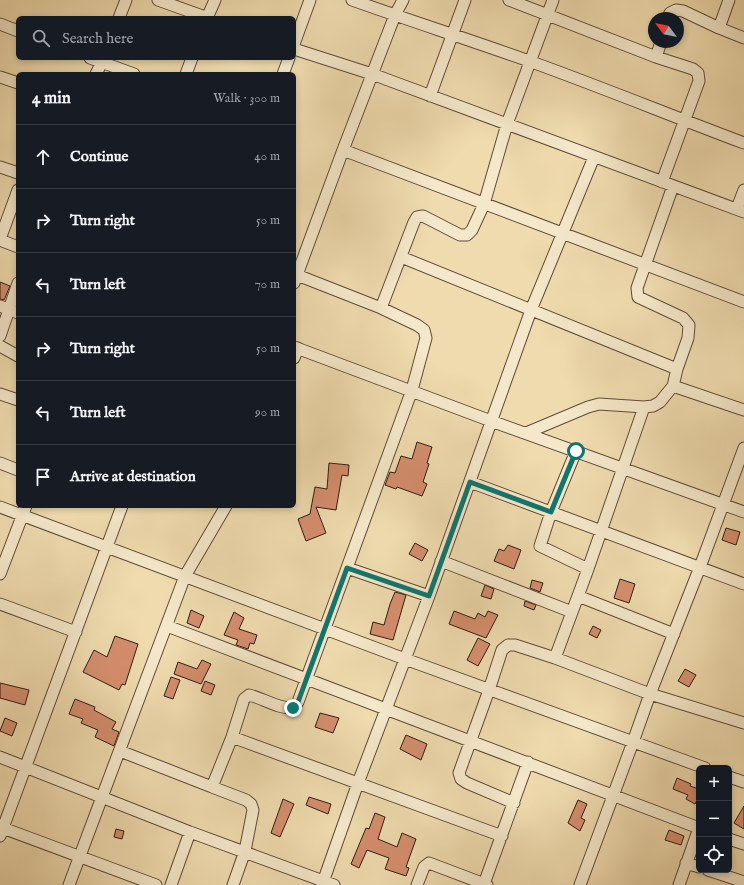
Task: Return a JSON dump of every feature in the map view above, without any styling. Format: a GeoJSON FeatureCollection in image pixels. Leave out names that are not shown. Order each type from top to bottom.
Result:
{"type":"FeatureCollection","features":[{"type":"Feature","properties":{"kind":"street"},"geometry":{"type":"LineString","coordinates":[[120,16],[126,0]]}},
{"type":"Feature","properties":{"kind":"street"},"geometry":{"type":"LineString","coordinates":[[158,0],[202,16]]}},
{"type":"Feature","properties":{"kind":"street"},"geometry":{"type":"LineString","coordinates":[[208,16],[215,0]]}},
{"type":"Feature","properties":{"kind":"street"},"geometry":{"type":"LineString","coordinates":[[296,38],[310,0]]}},
{"type":"Feature","properties":{"kind":"street"},"geometry":{"type":"LineString","coordinates":[[352,0],[530,62],[744,143]]}},
{"type":"Feature","properties":{"kind":"street"},"geometry":{"type":"LineString","coordinates":[[212,787],[232,737],[244,700],[249,696],[258,697],[286,708],[293,708],[298,702],[412,390],[426,338],[424,330],[417,325],[381,308],[296,279],[342,150],[395,15],[403,0]]}},
{"type":"Feature","properties":{"kind":"street"},"geometry":{"type":"LineString","coordinates":[[430,96],[465,0]]}},
{"type":"Feature","properties":{"kind":"street"},"geometry":{"type":"LineString","coordinates":[[509,0],[698,72],[699,81],[662,182]]}},
{"type":"Feature","properties":{"kind":"street"},"geometry":{"type":"LineString","coordinates":[[381,308],[417,217],[423,216],[460,235],[467,235],[472,230],[484,204],[507,124],[553,0]]}},
{"type":"Feature","properties":{"kind":"street"},"geometry":{"type":"LineString","coordinates":[[719,28],[729,0]]}},
{"type":"Feature","properties":{"kind":"street"},"geometry":{"type":"LineString","coordinates":[[672,12],[676,10],[683,11],[744,38]]}},
{"type":"Feature","properties":{"kind":"street"},"geometry":{"type":"LineString","coordinates":[[0,24],[16,30]]}},
{"type":"Feature","properties":{"kind":"street"},"geometry":{"type":"LineString","coordinates":[[656,56],[659,48]]}},
{"type":"Feature","properties":{"kind":"street"},"geometry":{"type":"LineString","coordinates":[[296,50],[372,74],[740,210],[744,190]]}},
{"type":"Feature","properties":{"kind":"street"},"geometry":{"type":"LineString","coordinates":[[97,72],[103,60],[130,72]]}},
{"type":"Feature","properties":{"kind":"street"},"geometry":{"type":"LineString","coordinates":[[187,72],[191,60]]}},
{"type":"Feature","properties":{"kind":"street"},"geometry":{"type":"LineString","coordinates":[[284,72],[288,60]]}},
{"type":"Feature","properties":{"kind":"street"},"geometry":{"type":"LineString","coordinates":[[0,76],[16,82]]}},
{"type":"Feature","properties":{"kind":"street"},"geometry":{"type":"LineString","coordinates":[[342,150],[744,302]]}},
{"type":"Feature","properties":{"kind":"street"},"geometry":{"type":"LineString","coordinates":[[322,883],[358,783],[429,596],[531,310],[594,157]]}},
{"type":"Feature","properties":{"kind":"street"},"geometry":{"type":"LineString","coordinates":[[0,166],[16,172]]}},
{"type":"Feature","properties":{"kind":"street"},"geometry":{"type":"LineString","coordinates":[[526,433],[588,407],[599,404],[644,407],[653,406],[660,402],[673,386],[688,338],[689,325],[682,318],[638,297],[637,288],[673,186]]}},
{"type":"Feature","properties":{"kind":"street"},"geometry":{"type":"LineString","coordinates":[[16,196],[0,240],[16,245]]}},
{"type":"Feature","properties":{"kind":"street"},"geometry":{"type":"LineString","coordinates":[[401,257],[677,370]]}},
{"type":"Feature","properties":{"kind":"street"},"geometry":{"type":"LineString","coordinates":[[0,336],[16,289]]}},
{"type":"Feature","properties":{"kind":"street"},"geometry":{"type":"LineString","coordinates":[[0,346],[16,355]]}},
{"type":"Feature","properties":{"kind":"street"},"geometry":{"type":"LineString","coordinates":[[296,351],[412,390],[491,421],[744,512]]}},
{"type":"Feature","properties":{"kind":"street"},"geometry":{"type":"LineString","coordinates":[[673,386],[744,410]]}},
{"type":"Feature","properties":{"kind":"street"},"geometry":{"type":"LineString","coordinates":[[0,394],[16,397]]}},
{"type":"Feature","properties":{"kind":"street"},"geometry":{"type":"LineString","coordinates":[[554,658],[624,469],[644,407]]}},
{"type":"Feature","properties":{"kind":"street"},"geometry":{"type":"LineString","coordinates":[[580,885],[634,742],[650,694],[700,567],[744,448]]}},
{"type":"Feature","properties":{"kind":"street"},"geometry":{"type":"LineString","coordinates":[[576,451],[551,512],[540,546],[588,569]]}},
{"type":"Feature","properties":{"kind":"street"},"geometry":{"type":"LineString","coordinates":[[0,463],[16,469]]}},
{"type":"Feature","properties":{"kind":"street"},"geometry":{"type":"LineString","coordinates":[[470,482],[744,584]]}},
{"type":"Feature","properties":{"kind":"street"},"geometry":{"type":"LineString","coordinates":[[0,507],[24,511],[107,547],[324,629],[697,765]]}},
{"type":"Feature","properties":{"kind":"street"},"geometry":{"type":"LineString","coordinates":[[121,508],[26,767],[1,830],[79,856],[156,885]]}},
{"type":"Feature","properties":{"kind":"street"},"geometry":{"type":"LineString","coordinates":[[69,885],[101,796],[120,751],[167,626],[184,576],[225,508]]}},
{"type":"Feature","properties":{"kind":"street"},"geometry":{"type":"LineString","coordinates":[[1,567],[24,511]]}},
{"type":"Feature","properties":{"kind":"street"},"geometry":{"type":"LineString","coordinates":[[441,561],[572,612]]}},
{"type":"Feature","properties":{"kind":"street"},"geometry":{"type":"LineString","coordinates":[[347,568],[429,596]]}},
{"type":"Feature","properties":{"kind":"street"},"geometry":{"type":"LineString","coordinates":[[578,596],[674,634]]}},
{"type":"Feature","properties":{"kind":"street"},"geometry":{"type":"LineString","coordinates":[[0,604],[76,632]]}},
{"type":"Feature","properties":{"kind":"street"},"geometry":{"type":"LineString","coordinates":[[167,626],[696,827]]}},
{"type":"Feature","properties":{"kind":"street"},"geometry":{"type":"LineString","coordinates":[[514,803],[467,783],[461,779],[459,773],[502,650],[508,644],[554,658],[650,694],[744,723]]}},
{"type":"Feature","properties":{"kind":"street"},"geometry":{"type":"LineString","coordinates":[[232,737],[502,836]]}},
{"type":"Feature","properties":{"kind":"street"},"geometry":{"type":"LineString","coordinates":[[120,751],[246,800],[251,804],[253,810],[245,852],[233,885]]}},
{"type":"Feature","properties":{"kind":"street"},"geometry":{"type":"LineString","coordinates":[[0,757],[322,883],[334,885]]}},
{"type":"Feature","properties":{"kind":"street"},"geometry":{"type":"LineString","coordinates":[[417,885],[424,867],[429,863],[485,885],[528,762]]}},
{"type":"Feature","properties":{"kind":"street"},"geometry":{"type":"LineString","coordinates":[[732,778],[744,782]]}},
{"type":"Feature","properties":{"kind":"street"},"geometry":{"type":"LineString","coordinates":[[171,885],[190,832]]}},
{"type":"Feature","properties":{"kind":"street"},"geometry":{"type":"LineString","coordinates":[[679,885],[696,836]]}},
{"type":"Feature","properties":{"kind":"street"},"geometry":{"type":"LineString","coordinates":[[732,840],[744,844]]}},
{"type":"Feature","properties":{"kind":"street"},"geometry":{"type":"LineString","coordinates":[[686,863],[696,866]]}},
{"type":"Feature","properties":{"kind":"street"},"geometry":{"type":"LineString","coordinates":[[717,873],[744,882]]}},
{"type":"Feature","properties":{"kind":"building"},"geometry":{"type":"Polygon","coordinates":[[[0,282],[10,286],[4,300],[0,299],[0,282]]]}},
{"type":"Feature","properties":{"kind":"building"},"geometry":{"type":"Polygon","coordinates":[[[417,442],[432,447],[427,463],[429,464],[423,482],[427,484],[422,496],[397,487],[396,489],[385,485],[390,472],[395,473],[401,456],[412,459],[417,442]]]}},
{"type":"Feature","properties":{"kind":"building"},"geometry":{"type":"Polygon","coordinates":[[[329,463],[349,465],[348,476],[342,475],[336,510],[316,507],[326,533],[306,541],[298,519],[310,514],[315,487],[327,489],[329,463]]]}},
{"type":"Feature","properties":{"kind":"building"},"geometry":{"type":"Polygon","coordinates":[[[726,528],[740,532],[736,545],[722,540],[726,528]]]}},
{"type":"Feature","properties":{"kind":"building"},"geometry":{"type":"Polygon","coordinates":[[[415,543],[428,550],[422,561],[409,554],[415,543]]]}},
{"type":"Feature","properties":{"kind":"building"},"geometry":{"type":"Polygon","coordinates":[[[508,545],[521,550],[514,569],[494,561],[499,549],[504,551],[508,545]]]}},
{"type":"Feature","properties":{"kind":"building"},"geometry":{"type":"Polygon","coordinates":[[[620,579],[635,584],[629,603],[614,598],[620,579]]]}},
{"type":"Feature","properties":{"kind":"building"},"geometry":{"type":"Polygon","coordinates":[[[532,580],[543,583],[540,592],[530,588],[532,580]]]}},
{"type":"Feature","properties":{"kind":"building"},"geometry":{"type":"Polygon","coordinates":[[[485,585],[494,589],[491,599],[481,596],[485,585]]]}},
{"type":"Feature","properties":{"kind":"building"},"geometry":{"type":"Polygon","coordinates":[[[395,592],[406,595],[393,640],[370,634],[373,622],[384,625],[395,592]]]}},
{"type":"Feature","properties":{"kind":"building"},"geometry":{"type":"Polygon","coordinates":[[[525,601],[536,605],[534,610],[524,606],[525,601]]]}},
{"type":"Feature","properties":{"kind":"building"},"geometry":{"type":"Polygon","coordinates":[[[191,610],[204,616],[199,628],[187,623],[191,610]]]}},
{"type":"Feature","properties":{"kind":"building"},"geometry":{"type":"Polygon","coordinates":[[[454,611],[475,619],[478,613],[485,617],[488,611],[498,615],[486,638],[449,624],[454,611]]]}},
{"type":"Feature","properties":{"kind":"building"},"geometry":{"type":"Polygon","coordinates":[[[234,612],[244,618],[239,629],[257,635],[254,644],[250,643],[248,649],[236,645],[238,640],[224,635],[234,612]]]}},
{"type":"Feature","properties":{"kind":"building"},"geometry":{"type":"Polygon","coordinates":[[[593,626],[601,630],[597,638],[589,634],[593,626]]]}},
{"type":"Feature","properties":{"kind":"building"},"geometry":{"type":"Polygon","coordinates":[[[115,636],[138,644],[125,685],[122,684],[119,690],[83,672],[94,650],[107,657],[115,636]]]}},
{"type":"Feature","properties":{"kind":"building"},"geometry":{"type":"Polygon","coordinates":[[[478,638],[490,644],[478,666],[467,660],[478,638]]]}},
{"type":"Feature","properties":{"kind":"building"},"geometry":{"type":"Polygon","coordinates":[[[202,660],[211,664],[201,684],[174,674],[178,662],[197,669],[202,660]]]}},
{"type":"Feature","properties":{"kind":"building"},"geometry":{"type":"Polygon","coordinates":[[[685,669],[696,675],[689,687],[678,681],[685,669]]]}},
{"type":"Feature","properties":{"kind":"building"},"geometry":{"type":"Polygon","coordinates":[[[171,677],[180,680],[173,699],[164,696],[171,677]]]}},
{"type":"Feature","properties":{"kind":"building"},"geometry":{"type":"Polygon","coordinates":[[[205,681],[215,685],[211,695],[201,691],[205,681]]]}},
{"type":"Feature","properties":{"kind":"building"},"geometry":{"type":"Polygon","coordinates":[[[0,683],[29,690],[25,705],[0,698],[0,683]]]}},
{"type":"Feature","properties":{"kind":"building"},"geometry":{"type":"Polygon","coordinates":[[[75,699],[95,707],[94,710],[116,722],[112,729],[119,732],[114,746],[95,737],[98,730],[81,723],[83,719],[69,714],[75,699]]]}},
{"type":"Feature","properties":{"kind":"building"},"geometry":{"type":"Polygon","coordinates":[[[320,713],[339,718],[333,733],[315,727],[320,713]]]}},
{"type":"Feature","properties":{"kind":"building"},"geometry":{"type":"Polygon","coordinates":[[[5,718],[17,723],[12,736],[0,731],[5,718]]]}},
{"type":"Feature","properties":{"kind":"building"},"geometry":{"type":"Polygon","coordinates":[[[406,735],[427,744],[421,760],[400,749],[406,735]]]}},
{"type":"Feature","properties":{"kind":"building"},"geometry":{"type":"Polygon","coordinates":[[[677,778],[691,784],[690,786],[696,788],[695,804],[686,799],[688,795],[673,789],[677,778]]]}},
{"type":"Feature","properties":{"kind":"building"},"geometry":{"type":"Polygon","coordinates":[[[309,797],[331,804],[328,814],[306,805],[309,797]]]}},
{"type":"Feature","properties":{"kind":"building"},"geometry":{"type":"Polygon","coordinates":[[[283,799],[294,804],[280,837],[271,833],[283,799]]]}},
{"type":"Feature","properties":{"kind":"building"},"geometry":{"type":"Polygon","coordinates":[[[578,800],[587,804],[581,818],[585,820],[580,831],[568,823],[578,800]]]}},
{"type":"Feature","properties":{"kind":"building"},"geometry":{"type":"Polygon","coordinates":[[[744,806],[744,829],[734,823],[744,806]]]}},
{"type":"Feature","properties":{"kind":"building"},"geometry":{"type":"Polygon","coordinates":[[[375,813],[385,817],[378,839],[397,847],[402,833],[416,839],[406,867],[409,868],[406,876],[385,869],[389,858],[367,850],[359,868],[351,864],[366,828],[369,829],[375,813]]]}},
{"type":"Feature","properties":{"kind":"building"},"geometry":{"type":"Polygon","coordinates":[[[116,829],[124,831],[122,839],[114,837],[116,829]]]}},
{"type":"Feature","properties":{"kind":"building"},"geometry":{"type":"Polygon","coordinates":[[[669,830],[684,836],[681,845],[665,840],[669,830]]]}},
{"type":"Feature","properties":{"kind":"route"},"geometry":{"type":"LineString","coordinates":[[293,708],[298,702],[347,568],[429,596],[470,482],[551,512],[576,451]]}}]}
